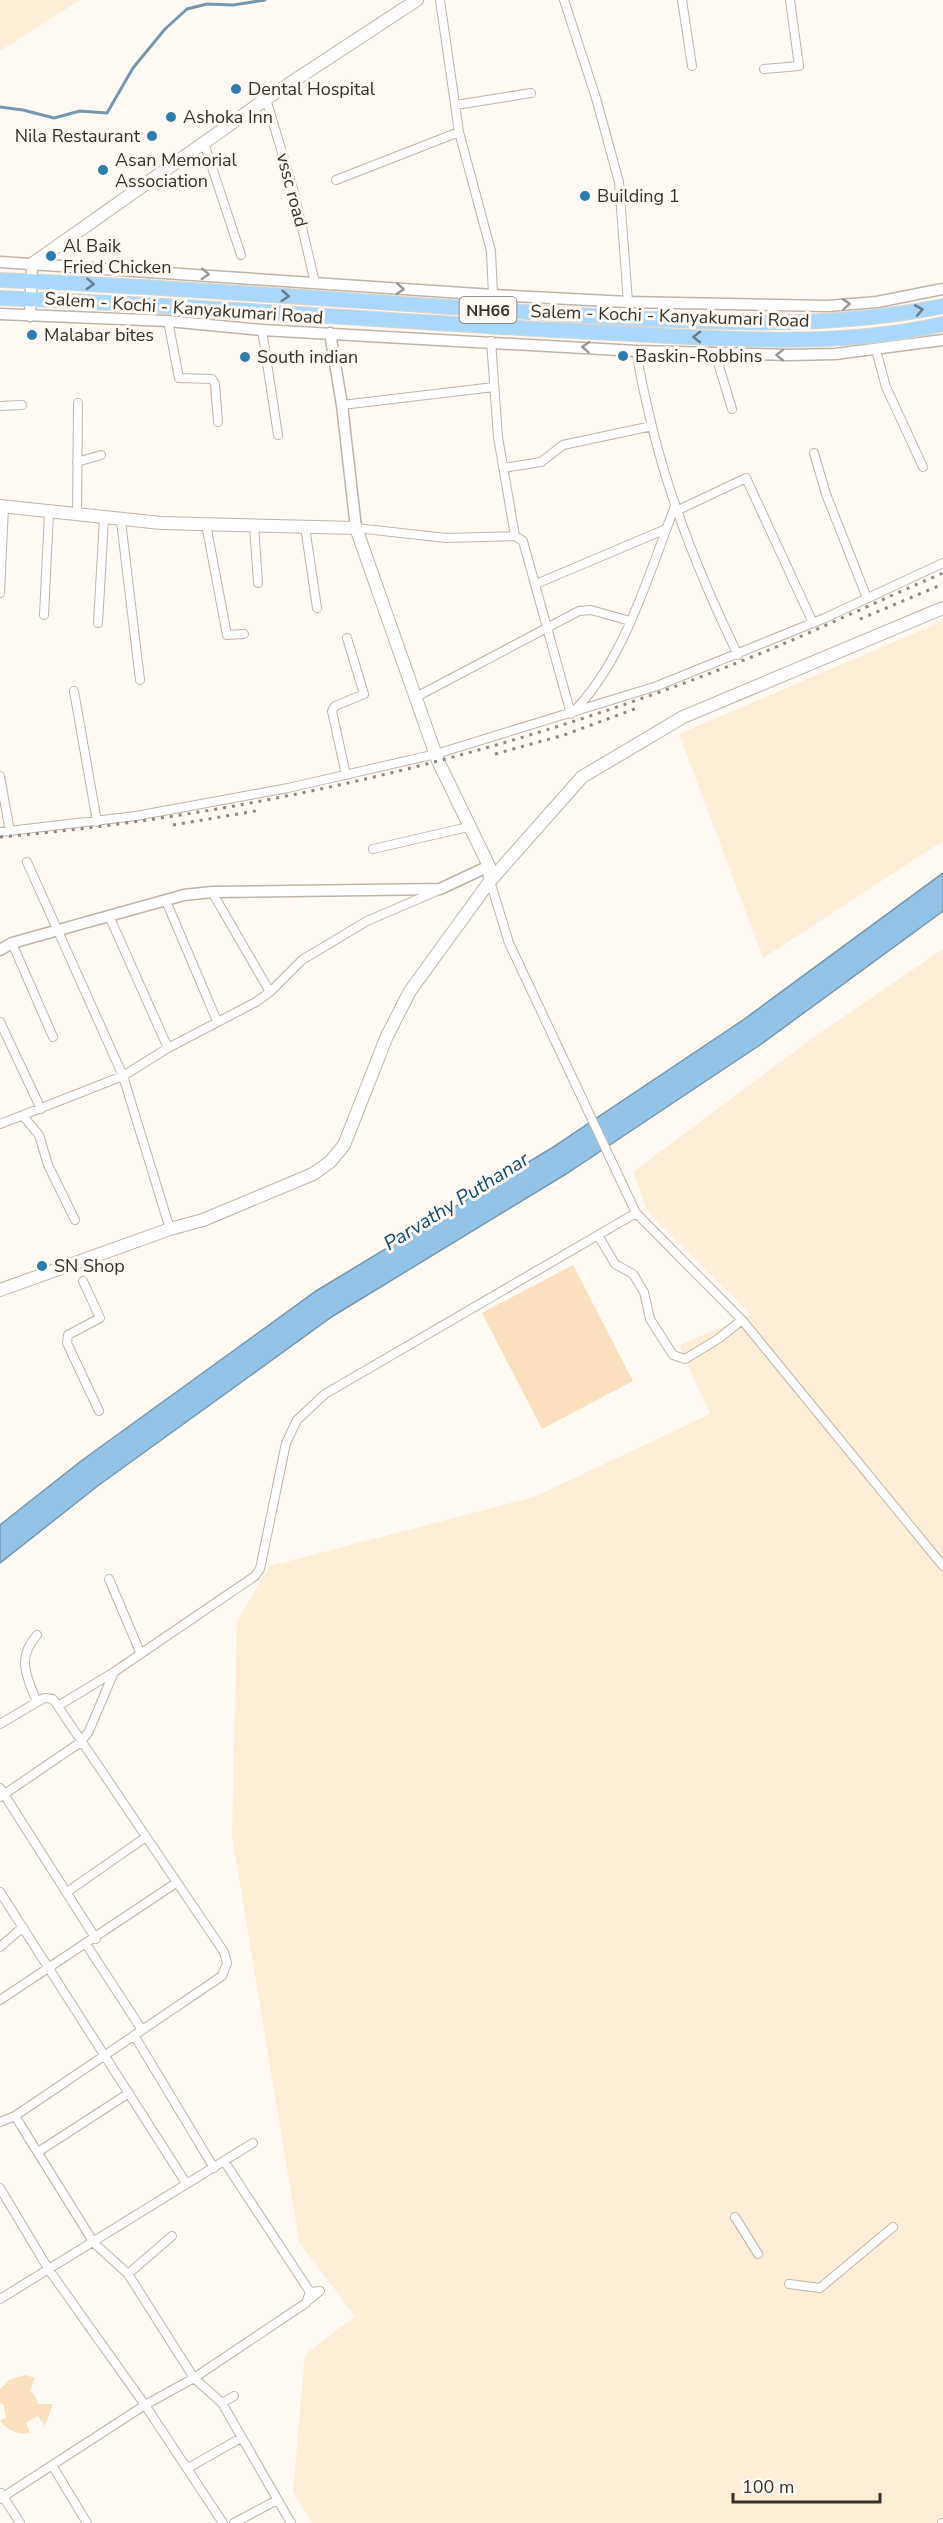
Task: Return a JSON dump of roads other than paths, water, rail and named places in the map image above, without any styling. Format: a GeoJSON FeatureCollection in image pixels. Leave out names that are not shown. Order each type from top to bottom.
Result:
{"type":"FeatureCollection","features":[{"type":"Feature","properties":{"kind":"highway","name":"Salem - Kochi - Kanyakumari Road"},"geometry":{"type":"LineString","coordinates":[[0,280],[165,288],[590,316],[775,322],[876,317],[943,306]]}},
{"type":"Feature","properties":{"kind":"highway","name":"Salem - Kochi - Kanyakumari Road"},"geometry":{"type":"LineString","coordinates":[[0,297],[687,337],[825,338],[883,335],[943,324]]}},
{"type":"Feature","properties":{"kind":"main road"},"geometry":{"type":"LineString","coordinates":[[32,264],[266,99],[417,0]]}},
{"type":"Feature","properties":{"kind":"main road"},"geometry":{"type":"LineString","coordinates":[[2,506],[121,521],[357,528],[436,754],[468,827],[489,866],[490,880]]}},
{"type":"Feature","properties":{"kind":"main road"},"geometry":{"type":"LineString","coordinates":[[0,1290],[170,1229],[203,1220],[298,1182],[330,1162],[344,1145],[387,1036],[410,991],[490,880],[582,777],[683,717],[943,608]]}},
{"type":"Feature","properties":{"kind":"street"},"geometry":{"type":"LineString","coordinates":[[440,0],[459,132],[491,251],[494,295]]}},
{"type":"Feature","properties":{"kind":"street"},"geometry":{"type":"LineString","coordinates":[[564,0],[596,98],[619,182],[628,302]]}},
{"type":"Feature","properties":{"kind":"street"},"geometry":{"type":"LineString","coordinates":[[682,0],[692,66]]}},
{"type":"Feature","properties":{"kind":"street"},"geometry":{"type":"LineString","coordinates":[[764,69],[799,66],[790,0]]}},
{"type":"Feature","properties":{"kind":"street"},"geometry":{"type":"LineString","coordinates":[[456,105],[531,93]]}},
{"type":"Feature","properties":{"kind":"street","name":"vssc road"},"geometry":{"type":"LineString","coordinates":[[266,99],[293,189],[315,283]]}},
{"type":"Feature","properties":{"kind":"street"},"geometry":{"type":"LineString","coordinates":[[336,180],[459,132]]}},
{"type":"Feature","properties":{"kind":"street"},"geometry":{"type":"LineString","coordinates":[[204,142],[241,255]]}},
{"type":"Feature","properties":{"kind":"street"},"geometry":{"type":"LineString","coordinates":[[0,262],[628,302],[828,306],[877,302],[943,289]]}},
{"type":"Feature","properties":{"kind":"street"},"geometry":{"type":"LineString","coordinates":[[30,316],[32,264]]}},
{"type":"Feature","properties":{"kind":"street"},"geometry":{"type":"LineString","coordinates":[[0,314],[168,321],[262,330],[491,341],[637,351],[789,355],[876,350],[943,340]]}},
{"type":"Feature","properties":{"kind":"street"},"geometry":{"type":"LineString","coordinates":[[168,321],[180,378],[212,379],[215,384],[218,422]]}},
{"type":"Feature","properties":{"kind":"street"},"geometry":{"type":"LineString","coordinates":[[262,330],[278,435]]}},
{"type":"Feature","properties":{"kind":"street"},"geometry":{"type":"LineString","coordinates":[[330,333],[342,405],[357,528],[446,538],[515,536]]}},
{"type":"Feature","properties":{"kind":"street"},"geometry":{"type":"LineString","coordinates":[[491,341],[503,468],[515,536],[526,545],[571,714]]}},
{"type":"Feature","properties":{"kind":"street"},"geometry":{"type":"LineString","coordinates":[[876,350],[886,387],[923,467]]}},
{"type":"Feature","properties":{"kind":"street"},"geometry":{"type":"LineString","coordinates":[[637,351],[639,377],[676,508],[710,596],[738,655]]}},
{"type":"Feature","properties":{"kind":"street"},"geometry":{"type":"LineString","coordinates":[[715,353],[724,375],[732,409]]}},
{"type":"Feature","properties":{"kind":"street"},"geometry":{"type":"LineString","coordinates":[[342,405],[494,387]]}},
{"type":"Feature","properties":{"kind":"street"},"geometry":{"type":"LineString","coordinates":[[77,516],[78,404]]}},
{"type":"Feature","properties":{"kind":"street"},"geometry":{"type":"LineString","coordinates":[[0,406],[22,405]]}},
{"type":"Feature","properties":{"kind":"street"},"geometry":{"type":"LineString","coordinates":[[503,468],[541,462],[563,445],[652,426]]}},
{"type":"Feature","properties":{"kind":"street"},"geometry":{"type":"LineString","coordinates":[[814,453],[826,494],[867,598]]}},
{"type":"Feature","properties":{"kind":"street"},"geometry":{"type":"LineString","coordinates":[[77,462],[101,455]]}},
{"type":"Feature","properties":{"kind":"street"},"geometry":{"type":"LineString","coordinates":[[571,714],[601,678],[630,621],[676,508],[746,478],[813,623]]}},
{"type":"Feature","properties":{"kind":"street"},"geometry":{"type":"LineString","coordinates":[[0,593],[2,506]]}},
{"type":"Feature","properties":{"kind":"street"},"geometry":{"type":"LineString","coordinates":[[44,615],[49,513]]}},
{"type":"Feature","properties":{"kind":"street"},"geometry":{"type":"LineString","coordinates":[[98,623],[104,519]]}},
{"type":"Feature","properties":{"kind":"street"},"geometry":{"type":"LineString","coordinates":[[121,521],[140,680]]}},
{"type":"Feature","properties":{"kind":"street"},"geometry":{"type":"LineString","coordinates":[[206,524],[227,635],[244,634]]}},
{"type":"Feature","properties":{"kind":"street"},"geometry":{"type":"LineString","coordinates":[[254,525],[258,583]]}},
{"type":"Feature","properties":{"kind":"street"},"geometry":{"type":"LineString","coordinates":[[305,527],[316,608]]}},
{"type":"Feature","properties":{"kind":"street"},"geometry":{"type":"LineString","coordinates":[[536,584],[666,529]]}},
{"type":"Feature","properties":{"kind":"street"},"geometry":{"type":"LineString","coordinates":[[0,832],[97,822],[288,788],[436,754],[571,714],[738,655],[943,563]]}},
{"type":"Feature","properties":{"kind":"street"},"geometry":{"type":"LineString","coordinates":[[416,697],[547,626],[584,610],[630,621]]}},
{"type":"Feature","properties":{"kind":"street"},"geometry":{"type":"LineString","coordinates":[[346,775],[332,711],[335,706],[364,694],[347,638]]}},
{"type":"Feature","properties":{"kind":"street"},"geometry":{"type":"LineString","coordinates":[[74,691],[97,822]]}},
{"type":"Feature","properties":{"kind":"street"},"geometry":{"type":"LineString","coordinates":[[0,776],[10,832]]}},
{"type":"Feature","properties":{"kind":"street"},"geometry":{"type":"LineString","coordinates":[[373,849],[468,827]]}},
{"type":"Feature","properties":{"kind":"street"},"geometry":{"type":"LineString","coordinates":[[27,862],[123,1076],[170,1229]]}},
{"type":"Feature","properties":{"kind":"street"},"geometry":{"type":"LineString","coordinates":[[0,1124],[41,1110],[123,1076],[168,1048],[270,992],[302,960],[367,921],[489,866]]}},
{"type":"Feature","properties":{"kind":"street"},"geometry":{"type":"LineString","coordinates":[[490,880],[509,943],[636,1213],[742,1320],[943,1566]]}},
{"type":"Feature","properties":{"kind":"street"},"geometry":{"type":"LineString","coordinates":[[0,950],[12,943],[57,933],[184,895],[212,892],[440,889]]}},
{"type":"Feature","properties":{"kind":"street"},"geometry":{"type":"LineString","coordinates":[[212,892],[270,992]]}},
{"type":"Feature","properties":{"kind":"street"},"geometry":{"type":"LineString","coordinates":[[166,901],[217,1021]]}},
{"type":"Feature","properties":{"kind":"street"},"geometry":{"type":"LineString","coordinates":[[110,918],[168,1048]]}},
{"type":"Feature","properties":{"kind":"street"},"geometry":{"type":"LineString","coordinates":[[12,943],[53,1037]]}},
{"type":"Feature","properties":{"kind":"street"},"geometry":{"type":"LineString","coordinates":[[0,1022],[41,1110]]}},
{"type":"Feature","properties":{"kind":"street"},"geometry":{"type":"LineString","coordinates":[[23,1116],[39,1136],[48,1165],[75,1220]]}},
{"type":"Feature","properties":{"kind":"street"},"geometry":{"type":"LineString","coordinates":[[58,1706],[255,1576],[261,1569],[286,1443],[297,1420],[325,1394],[636,1213]]}},
{"type":"Feature","properties":{"kind":"street"},"geometry":{"type":"LineString","coordinates":[[598,1235],[615,1264],[633,1274],[644,1292],[650,1319],[673,1355],[685,1359],[718,1340],[742,1320]]}},
{"type":"Feature","properties":{"kind":"street"},"geometry":{"type":"LineString","coordinates":[[83,1281],[100,1318],[68,1335],[67,1343],[99,1411]]}},
{"type":"Feature","properties":{"kind":"street"},"geometry":{"type":"LineString","coordinates":[[109,1579],[140,1652]]}},
{"type":"Feature","properties":{"kind":"street"},"geometry":{"type":"LineString","coordinates":[[37,1635],[29,1644],[24,1670],[37,1702]]}},
{"type":"Feature","properties":{"kind":"street"},"geometry":{"type":"LineString","coordinates":[[96,1939],[1,1793],[81,1742],[89,1731],[114,1671]]}},
{"type":"Feature","properties":{"kind":"street"},"geometry":{"type":"LineString","coordinates":[[0,1724],[37,1702],[49,1698],[58,1706],[224,1953],[227,1968],[213,1982],[15,2116],[0,2122]]}},
{"type":"Feature","properties":{"kind":"street"},"geometry":{"type":"LineString","coordinates":[[67,1892],[146,1837]]}},
{"type":"Feature","properties":{"kind":"street"},"geometry":{"type":"LineString","coordinates":[[0,2001],[96,1939],[176,1883]]}},
{"type":"Feature","properties":{"kind":"street"},"geometry":{"type":"LineString","coordinates":[[0,1892],[186,2183]]}},
{"type":"Feature","properties":{"kind":"street"},"geometry":{"type":"LineString","coordinates":[[0,1947],[23,1927]]}},
{"type":"Feature","properties":{"kind":"street"},"geometry":{"type":"LineString","coordinates":[[86,1944],[214,2168]]}},
{"type":"Feature","properties":{"kind":"street"},"geometry":{"type":"LineString","coordinates":[[38,2152],[129,2093]]}},
{"type":"Feature","properties":{"kind":"street"},"geometry":{"type":"LineString","coordinates":[[15,2116],[94,2243],[128,2274],[194,2378],[222,2403],[291,2523]]}},
{"type":"Feature","properties":{"kind":"street"},"geometry":{"type":"LineString","coordinates":[[0,2299],[253,2143]]}},
{"type":"Feature","properties":{"kind":"street"},"geometry":{"type":"LineString","coordinates":[[20,2523],[1,2496],[145,2405],[194,2378],[310,2296],[224,2161]]}},
{"type":"Feature","properties":{"kind":"street"},"geometry":{"type":"LineString","coordinates":[[0,2188],[49,2270],[145,2405],[223,2523]]}},
{"type":"Feature","properties":{"kind":"street"},"geometry":{"type":"LineString","coordinates":[[735,2217],[758,2254]]}},
{"type":"Feature","properties":{"kind":"street"},"geometry":{"type":"LineString","coordinates":[[789,2284],[820,2288],[893,2227]]}},
{"type":"Feature","properties":{"kind":"street"},"geometry":{"type":"LineString","coordinates":[[128,2274],[172,2236]]}},
{"type":"Feature","properties":{"kind":"street"},"geometry":{"type":"LineString","coordinates":[[222,2403],[234,2396]]}},
{"type":"Feature","properties":{"kind":"street"},"geometry":{"type":"LineString","coordinates":[[188,2468],[241,2438]]}},
{"type":"Feature","properties":{"kind":"street"},"geometry":{"type":"LineString","coordinates":[[52,2465],[87,2523]]}},
{"type":"Feature","properties":{"kind":"street"},"geometry":{"type":"LineString","coordinates":[[234,2523],[277,2500]]}},
{"type":"Feature","properties":{"kind":"water"},"geometry":{"type":"Polygon","coordinates":[[[943,873],[943,911],[760,1045],[566,1174],[333,1316],[99,1485],[0,1563],[0,1525],[81,1461],[316,1291],[550,1149],[743,1020],[943,873]]]}},
{"type":"Feature","properties":{"kind":"waterway"},"geometry":{"type":"LineString","coordinates":[[0,107],[54,118],[80,111],[107,113],[133,68],[165,29],[187,9],[207,4],[233,5],[265,0]]}},
{"type":"Feature","properties":{"kind":"railway"},"geometry":{"type":"LineString","coordinates":[[0,837],[189,814],[283,797],[468,753],[650,696],[790,641],[943,573]]}},
{"type":"Feature","properties":{"kind":"railway"},"geometry":{"type":"LineString","coordinates":[[860,619],[943,584]]}},
{"type":"Feature","properties":{"kind":"railway"},"geometry":{"type":"LineString","coordinates":[[495,754],[564,735],[640,707]]}},
{"type":"Feature","properties":{"kind":"railway"},"geometry":{"type":"LineString","coordinates":[[173,825],[261,810]]}},
{"type":"Feature","properties":{"kind":"place","name":"Dental Hospital"},"geometry":{"type":"Point","coordinates":[236,89]}},
{"type":"Feature","properties":{"kind":"place","name":"Ashoka Inn"},"geometry":{"type":"Point","coordinates":[171,117]}},
{"type":"Feature","properties":{"kind":"place","name":"Nila Restaurant"},"geometry":{"type":"Point","coordinates":[152,136]}},
{"type":"Feature","properties":{"kind":"place","name":"Asan Memorial Association"},"geometry":{"type":"Point","coordinates":[103,170]}},
{"type":"Feature","properties":{"kind":"place","name":"Building 1"},"geometry":{"type":"Point","coordinates":[585,196]}},
{"type":"Feature","properties":{"kind":"place","name":"Al Baik Fried Chicken"},"geometry":{"type":"Point","coordinates":[51,256]}},
{"type":"Feature","properties":{"kind":"place","name":"Malabar bites"},"geometry":{"type":"Point","coordinates":[32,335]}},
{"type":"Feature","properties":{"kind":"place","name":"Baskin-Robbins"},"geometry":{"type":"Point","coordinates":[623,356]}},
{"type":"Feature","properties":{"kind":"place","name":"South indian"},"geometry":{"type":"Point","coordinates":[245,357]}},
{"type":"Feature","properties":{"kind":"place","name":"SN Shop"},"geometry":{"type":"Point","coordinates":[42,1266]}},
{"type":"Feature","properties":{"kind":"water label","name":"Parvathy Puthanar"},"geometry":{"type":"Point","coordinates":[456,1201]}}]}
